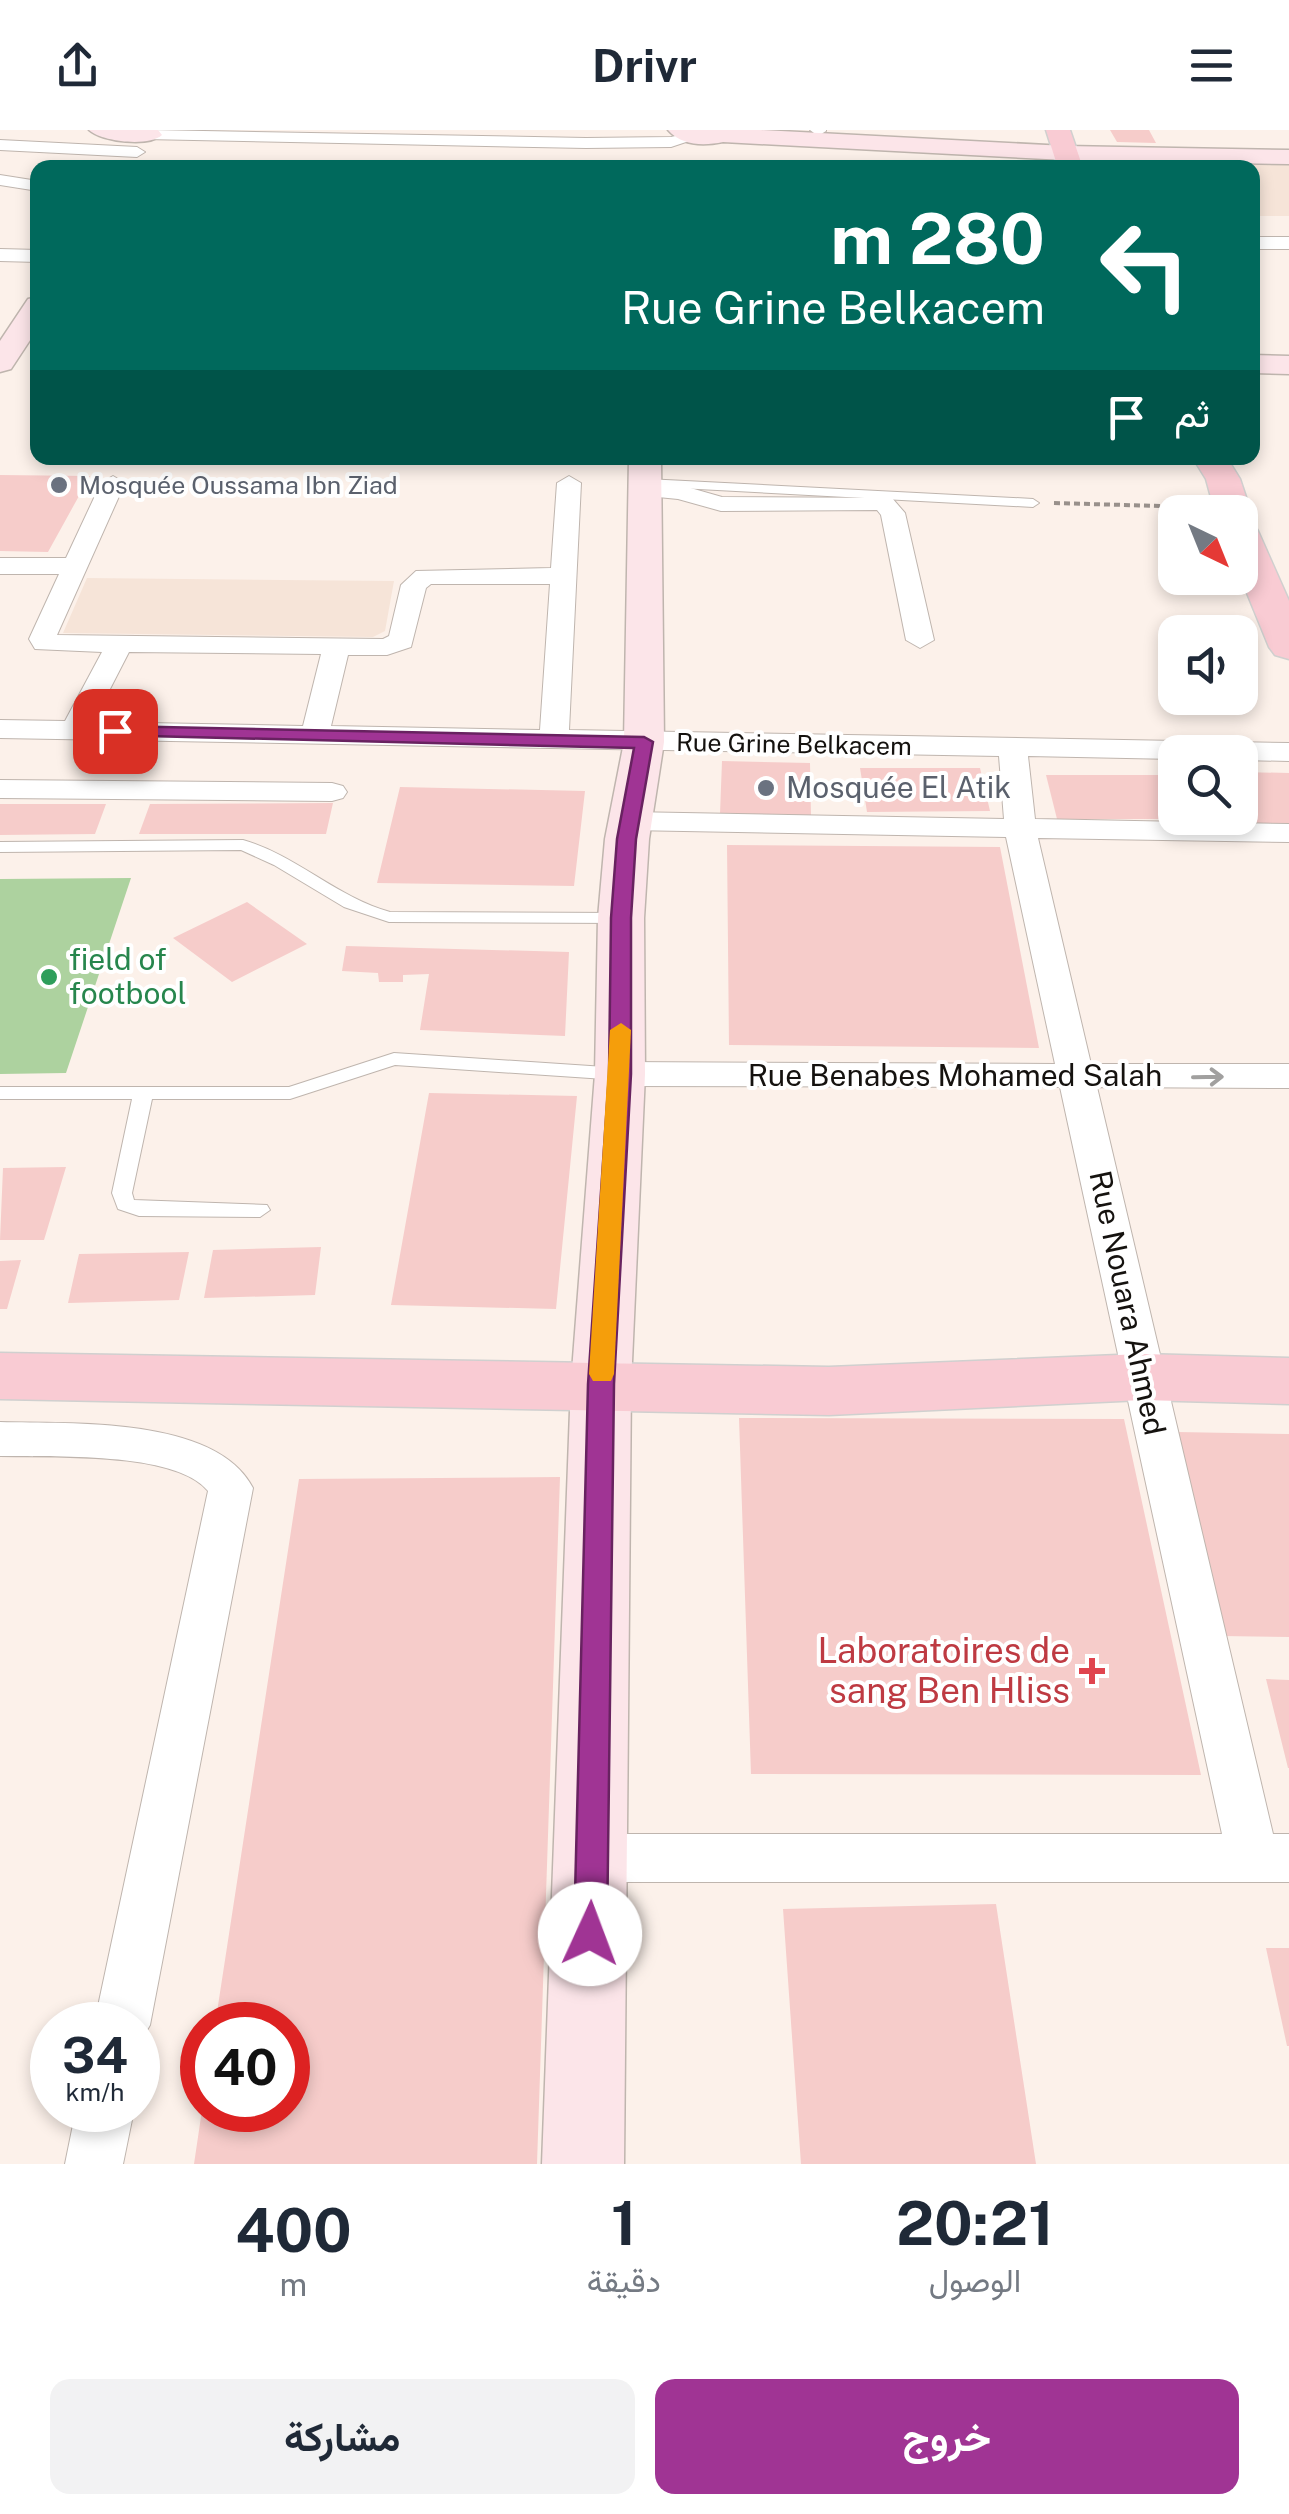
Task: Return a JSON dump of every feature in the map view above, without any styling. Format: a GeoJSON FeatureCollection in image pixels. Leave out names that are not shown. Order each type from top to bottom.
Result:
{"type":"FeatureCollection","features":[{"type":"Feature","properties":{"kind":"main road"},"geometry":{"type":"LineString","coordinates":[[1214,465],[1228,495]]}},
{"type":"Feature","properties":{"kind":"main road"},"geometry":{"type":"LineString","coordinates":[[1258,573],[1289,646]]}},
{"type":"Feature","properties":{"kind":"main road"},"geometry":{"type":"LineString","coordinates":[[0,1376],[829,1391],[1142,1377],[1289,1381]]}},
{"type":"Feature","properties":{"kind":"street"},"geometry":{"type":"LineString","coordinates":[[101,130],[142,146]]}},
{"type":"Feature","properties":{"kind":"street"},"geometry":{"type":"LineString","coordinates":[[792,130],[925,141]]}},
{"type":"Feature","properties":{"kind":"street"},"geometry":{"type":"LineString","coordinates":[[0,145],[269,146],[380,141],[482,148],[671,142],[707,134],[1289,156]]}},
{"type":"Feature","properties":{"kind":"street"},"geometry":{"type":"LineString","coordinates":[[699,160],[707,134]]}},
{"type":"Feature","properties":{"kind":"street"},"geometry":{"type":"LineString","coordinates":[[707,134],[718,160]]}},
{"type":"Feature","properties":{"kind":"street"},"geometry":{"type":"LineString","coordinates":[[373,160],[380,141]]}},
{"type":"Feature","properties":{"kind":"street"},"geometry":{"type":"LineString","coordinates":[[583,160],[586,143]]}},
{"type":"Feature","properties":{"kind":"street"},"geometry":{"type":"LineString","coordinates":[[1065,148],[1289,148]]}},
{"type":"Feature","properties":{"kind":"street"},"geometry":{"type":"LineString","coordinates":[[0,180],[30,185]]}},
{"type":"Feature","properties":{"kind":"street"},"geometry":{"type":"LineString","coordinates":[[1260,242],[1289,243]]}},
{"type":"Feature","properties":{"kind":"street"},"geometry":{"type":"LineString","coordinates":[[0,255],[30,256]]}},
{"type":"Feature","properties":{"kind":"street"},"geometry":{"type":"LineString","coordinates":[[2,356],[30,316]]}},
{"type":"Feature","properties":{"kind":"street"},"geometry":{"type":"LineString","coordinates":[[2,356],[30,354]]}},
{"type":"Feature","properties":{"kind":"street"},"geometry":{"type":"LineString","coordinates":[[1260,364],[1289,365]]}},
{"type":"Feature","properties":{"kind":"street"},"geometry":{"type":"LineString","coordinates":[[583,2164],[601,1384],[620,1074],[621,918],[630,821],[644,742],[646,477],[720,504],[883,503],[893,513],[920,640]]}},
{"type":"Feature","properties":{"kind":"street"},"geometry":{"type":"LineString","coordinates":[[554,740],[570,483]]}},
{"type":"Feature","properties":{"kind":"street"},"geometry":{"type":"LineString","coordinates":[[113,484],[43,642],[56,646],[387,647],[400,643],[414,585],[428,575],[563,576]]}},
{"type":"Feature","properties":{"kind":"street"},"geometry":{"type":"LineString","coordinates":[[0,566],[74,566]]}},
{"type":"Feature","properties":{"kind":"street"},"geometry":{"type":"LineString","coordinates":[[75,730],[118,645]]}},
{"type":"Feature","properties":{"kind":"street"},"geometry":{"type":"LineString","coordinates":[[314,735],[336,647]]}},
{"type":"Feature","properties":{"kind":"street","name":"Rue Grine Belkacem"},"geometry":{"type":"LineString","coordinates":[[0,729],[1289,752]]}},
{"type":"Feature","properties":{"kind":"street","name":"Rue Nouara Ahmed"},"geometry":{"type":"LineString","coordinates":[[1013,747],[1020,828],[1142,1377],[1271,1858]]}},
{"type":"Feature","properties":{"kind":"street"},"geometry":{"type":"LineString","coordinates":[[0,789],[332,792]]}},
{"type":"Feature","properties":{"kind":"street"},"geometry":{"type":"LineString","coordinates":[[630,821],[1289,833]]}},
{"type":"Feature","properties":{"kind":"street","name":"Rue Benabes Mohamed Salah"},"geometry":{"type":"LineString","coordinates":[[620,1074],[1289,1076]]}},
{"type":"Feature","properties":{"kind":"street"},"geometry":{"type":"LineString","coordinates":[[0,1438],[161,1452],[216,1471],[232,1488],[127,2002]]}},
{"type":"Feature","properties":{"kind":"street"},"geometry":{"type":"LineString","coordinates":[[593,1858],[1271,1858]]}},
{"type":"Feature","properties":{"kind":"street"},"geometry":{"type":"LineString","coordinates":[[94,2164],[101,2132]]}},
{"type":"Feature","properties":{"kind":"lane"},"geometry":{"type":"LineString","coordinates":[[646,477],[1033,503]]}},
{"type":"Feature","properties":{"kind":"lane"},"geometry":{"type":"LineString","coordinates":[[0,847],[243,845],[268,854],[363,911],[389,918],[621,918]]}},
{"type":"Feature","properties":{"kind":"lane"},"geometry":{"type":"LineString","coordinates":[[0,1093],[290,1093],[394,1059],[620,1074]]}},
{"type":"Feature","properties":{"kind":"lane"},"geometry":{"type":"LineString","coordinates":[[144,1090],[122,1193],[125,1204],[139,1209],[260,1210]]}},
{"type":"Feature","properties":{"kind":"path"},"geometry":{"type":"LineString","coordinates":[[1033,503],[1158,505]]}},
{"type":"Feature","properties":{"kind":"shaded area"},"geometry":{"type":"Polygon","coordinates":[[[1289,161],[1289,216],[1260,216],[1260,162],[1289,161]]]}},
{"type":"Feature","properties":{"kind":"shaded area"},"geometry":{"type":"Polygon","coordinates":[[[87,578],[394,581],[385,631],[373,637],[63,633],[87,578]]]}},
{"type":"Feature","properties":{"kind":"green space","name":"field of footbool"},"geometry":{"type":"Polygon","coordinates":[[[131,878],[66,1073],[0,1074],[0,879],[131,878]]]}},
{"type":"Feature","properties":{"kind":"building"},"geometry":{"type":"Polygon","coordinates":[[[1110,130],[1149,130],[1156,143],[1117,142],[1110,130]]]}},
{"type":"Feature","properties":{"kind":"building"},"geometry":{"type":"Polygon","coordinates":[[[0,475],[90,476],[48,552],[0,551],[0,475]]]}},
{"type":"Feature","properties":{"kind":"building","name":"Mosquée El Atik"},"geometry":{"type":"Polygon","coordinates":[[[722,761],[810,763],[811,816],[720,814],[722,761]]]}},
{"type":"Feature","properties":{"kind":"building"},"geometry":{"type":"Polygon","coordinates":[[[860,768],[980,768],[990,811],[867,812],[860,768]]]}},
{"type":"Feature","properties":{"kind":"building"},"geometry":{"type":"Polygon","coordinates":[[[1258,772],[1289,773],[1289,825],[1258,825],[1258,772]]]}},
{"type":"Feature","properties":{"kind":"building"},"geometry":{"type":"Polygon","coordinates":[[[1046,775],[1158,775],[1158,819],[1057,819],[1046,775]]]}},
{"type":"Feature","properties":{"kind":"building"},"geometry":{"type":"Polygon","coordinates":[[[400,787],[585,791],[574,886],[377,883],[400,787]]]}},
{"type":"Feature","properties":{"kind":"building"},"geometry":{"type":"Polygon","coordinates":[[[333,803],[326,834],[139,834],[150,804],[333,803]]]}},
{"type":"Feature","properties":{"kind":"building"},"geometry":{"type":"Polygon","coordinates":[[[0,804],[106,804],[95,834],[0,835],[0,804]]]}},
{"type":"Feature","properties":{"kind":"building"},"geometry":{"type":"Polygon","coordinates":[[[727,845],[1000,847],[1039,1048],[729,1045],[727,845]]]}},
{"type":"Feature","properties":{"kind":"building"},"geometry":{"type":"Polygon","coordinates":[[[247,902],[307,944],[232,982],[173,938],[247,902]]]}},
{"type":"Feature","properties":{"kind":"building"},"geometry":{"type":"Polygon","coordinates":[[[346,946],[569,952],[565,1036],[420,1030],[429,974],[403,975],[403,982],[379,982],[378,973],[342,971],[346,946]]]}},
{"type":"Feature","properties":{"kind":"building"},"geometry":{"type":"Polygon","coordinates":[[[429,1093],[577,1096],[556,1309],[391,1305],[429,1093]]]}},
{"type":"Feature","properties":{"kind":"building"},"geometry":{"type":"Polygon","coordinates":[[[66,1167],[44,1240],[0,1240],[3,1168],[66,1167]]]}},
{"type":"Feature","properties":{"kind":"building"},"geometry":{"type":"Polygon","coordinates":[[[321,1247],[315,1295],[204,1298],[213,1250],[321,1247]]]}},
{"type":"Feature","properties":{"kind":"building"},"geometry":{"type":"Polygon","coordinates":[[[189,1252],[179,1300],[68,1303],[79,1254],[189,1252]]]}},
{"type":"Feature","properties":{"kind":"building"},"geometry":{"type":"Polygon","coordinates":[[[21,1260],[7,1309],[0,1309],[0,1261],[21,1260]]]}},
{"type":"Feature","properties":{"kind":"building"},"geometry":{"type":"Polygon","coordinates":[[[739,1418],[1124,1419],[1201,1775],[751,1774],[739,1418]]]}},
{"type":"Feature","properties":{"kind":"building"},"geometry":{"type":"Polygon","coordinates":[[[1178,1432],[1289,1434],[1289,1637],[1222,1636],[1178,1432]]]}},
{"type":"Feature","properties":{"kind":"building"},"geometry":{"type":"Polygon","coordinates":[[[560,1477],[537,2164],[194,2164],[199,2132],[310,2132],[310,2002],[219,2002],[299,1479],[560,1477]]]}},
{"type":"Feature","properties":{"kind":"building"},"geometry":{"type":"Polygon","coordinates":[[[1266,1679],[1289,1680],[1289,1768],[1288,1768],[1266,1679]]]}},
{"type":"Feature","properties":{"kind":"building"},"geometry":{"type":"Polygon","coordinates":[[[996,1904],[1036,2164],[801,2164],[783,1909],[996,1904]]]}},
{"type":"Feature","properties":{"kind":"building"},"geometry":{"type":"Polygon","coordinates":[[[1266,1948],[1289,1948],[1289,2046],[1287,2046],[1266,1948]]]}},
{"type":"Feature","properties":{"kind":"slow traffic"},"geometry":{"type":"LineString","coordinates":[[602,1374],[621,1030]]}},
{"type":"Feature","properties":{"kind":"place","name":"Mosquée Oussama Ibn Ziad"},"geometry":{"type":"Point","coordinates":[59,485]}},
{"type":"Feature","properties":{"kind":"place","name":"Mosquée El Atik"},"geometry":{"type":"Point","coordinates":[766,788]}},
{"type":"Feature","properties":{"kind":"place","name":"field of footbool"},"geometry":{"type":"Point","coordinates":[49,977]}},
{"type":"Feature","properties":{"kind":"place","name":"Laboratoires de sang Ben Hliss"},"geometry":{"type":"Point","coordinates":[1092,1671]}},
{"type":"Feature","properties":{"kind":"route"},"geometry":{"type":"LineString","coordinates":[[115,731],[644,742],[627,839],[621,918],[620,1074],[601,1384],[590,1934]]}}]}
